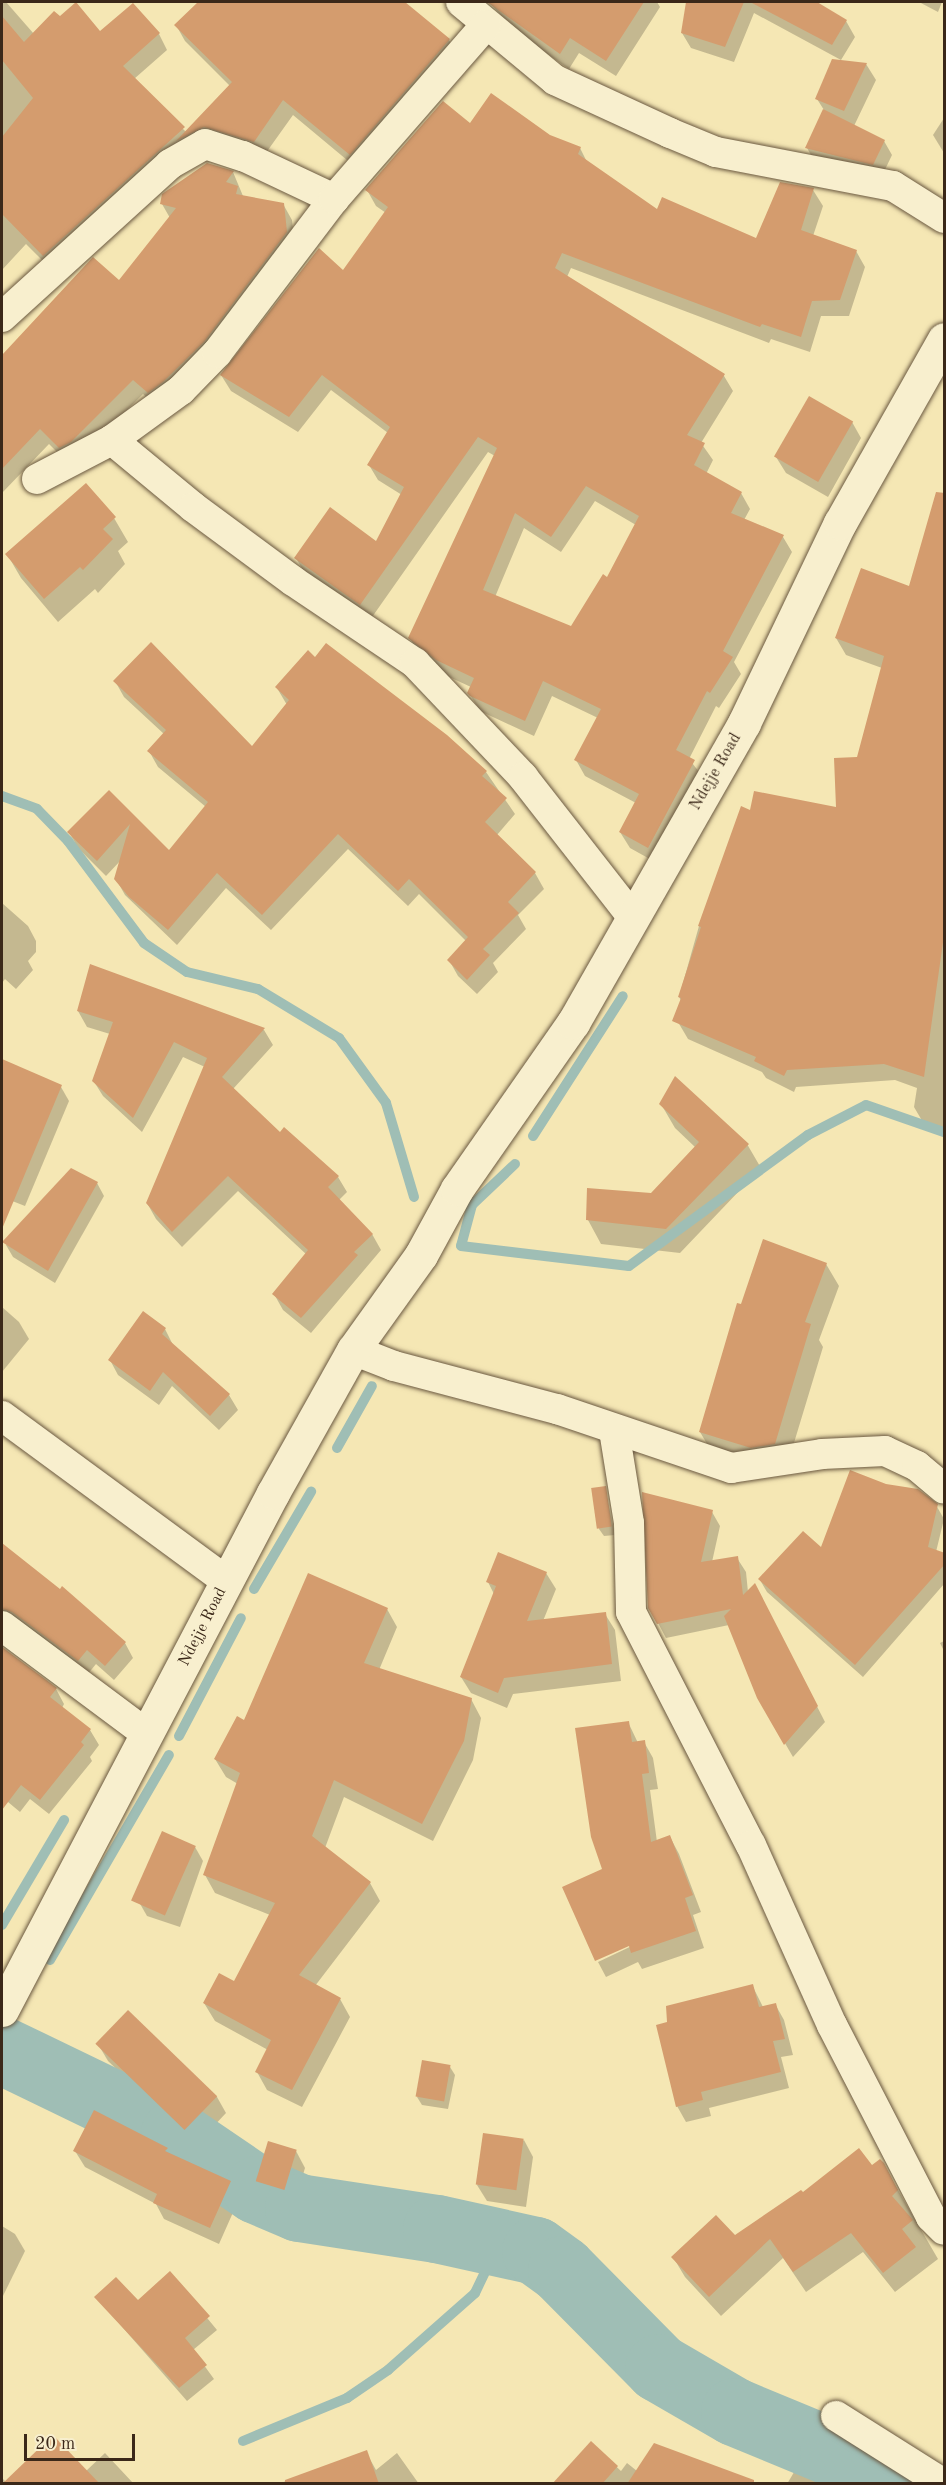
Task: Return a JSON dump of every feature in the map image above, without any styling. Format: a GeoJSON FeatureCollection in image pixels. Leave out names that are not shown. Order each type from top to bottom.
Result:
{"type":"FeatureCollection","features":[{"type":"Feature","properties":{"kind":"street"},"geometry":{"type":"LineString","coordinates":[[461,2],[555,80],[670,133],[717,152],[893,186],[945,218]]}},
{"type":"Feature","properties":{"kind":"street"},"geometry":{"type":"LineString","coordinates":[[37,479],[112,440],[181,390],[217,353],[334,198],[486,25]]}},
{"type":"Feature","properties":{"kind":"street"},"geometry":{"type":"LineString","coordinates":[[2,317],[170,164],[205,144],[243,156],[334,198]]}},
{"type":"Feature","properties":{"kind":"street","name":"Ndejje Road"},"geometry":{"type":"LineString","coordinates":[[2,2010],[226,1581],[353,1350],[421,1255],[457,1189],[573,1023],[744,723],[840,523],[945,339]]}},
{"type":"Feature","properties":{"kind":"street"},"geometry":{"type":"LineString","coordinates":[[112,440],[193,507],[294,581],[415,663],[523,777],[633,918]]}},
{"type":"Feature","properties":{"kind":"street"},"geometry":{"type":"LineString","coordinates":[[353,1350],[394,1366],[557,1409],[614,1430],[731,1467],[822,1454],[885,1451],[916,1466],[945,1489]]}},
{"type":"Feature","properties":{"kind":"street"},"geometry":{"type":"LineString","coordinates":[[2,1416],[226,1581]]}},
{"type":"Feature","properties":{"kind":"street"},"geometry":{"type":"LineString","coordinates":[[614,1430],[629,1523],[632,1612],[751,1845],[832,2025],[931,2217],[945,2230]]}},
{"type":"Feature","properties":{"kind":"street"},"geometry":{"type":"LineString","coordinates":[[2,1626],[147,1734]]}},
{"type":"Feature","properties":{"kind":"street"},"geometry":{"type":"LineString","coordinates":[[836,2416],[945,2484]]}},
{"type":"Feature","properties":{"kind":"building"},"geometry":{"type":"Polygon","coordinates":[[[76,2],[100,31],[133,3],[160,33],[123,66],[185,127],[43,256],[2,214],[2,137],[33,98],[2,60],[2,16],[24,42],[54,11],[60,16],[76,2]]]}},
{"type":"Feature","properties":{"kind":"building"},"geometry":{"type":"Polygon","coordinates":[[[198,2],[405,2],[450,39],[350,155],[283,100],[254,142],[204,127],[176,141],[232,82],[174,25],[198,2]]]}},
{"type":"Feature","properties":{"kind":"building"},"geometry":{"type":"Polygon","coordinates":[[[487,2],[644,2],[606,61],[570,38],[560,54],[487,2]]]}},
{"type":"Feature","properties":{"kind":"building"},"geometry":{"type":"Polygon","coordinates":[[[686,2],[744,2],[725,47],[681,33],[686,2]]]}},
{"type":"Feature","properties":{"kind":"building"},"geometry":{"type":"Polygon","coordinates":[[[750,2],[817,2],[847,20],[832,45],[750,2]]]}},
{"type":"Feature","properties":{"kind":"building"},"geometry":{"type":"Polygon","coordinates":[[[832,59],[867,63],[844,111],[815,99],[832,59]]]}},
{"type":"Feature","properties":{"kind":"building"},"geometry":{"type":"Polygon","coordinates":[[[491,93],[550,135],[581,147],[578,154],[657,209],[662,197],[756,238],[780,182],[814,188],[801,230],[857,250],[840,300],[812,301],[801,337],[762,324],[760,327],[562,253],[555,268],[725,374],[687,435],[705,443],[694,465],[742,492],[731,513],[784,535],[723,651],[733,657],[710,693],[707,691],[676,750],[695,760],[648,848],[619,832],[639,794],[574,760],[601,709],[543,681],[525,721],[470,696],[467,693],[474,678],[436,660],[408,638],[497,448],[478,437],[360,605],[294,558],[330,507],[376,541],[404,487],[367,465],[390,427],[322,375],[289,417],[220,375],[319,248],[343,270],[388,207],[365,190],[443,101],[470,123],[491,93]],[[586,486],[551,537],[515,513],[483,590],[571,626],[603,574],[607,577],[639,516],[586,486]]]}},
{"type":"Feature","properties":{"kind":"building"},"geometry":{"type":"Polygon","coordinates":[[[823,109],[885,140],[873,165],[805,148],[823,109]]]}},
{"type":"Feature","properties":{"kind":"building"},"geometry":{"type":"Polygon","coordinates":[[[207,163],[234,171],[226,182],[238,186],[236,194],[284,203],[287,232],[204,342],[163,382],[148,393],[133,380],[71,442],[59,448],[40,429],[2,469],[2,355],[93,257],[119,280],[176,208],[160,204],[162,194],[207,163]]]}},
{"type":"Feature","properties":{"kind":"building"},"geometry":{"type":"Polygon","coordinates":[[[809,396],[853,422],[818,482],[774,457],[809,396]]]}},
{"type":"Feature","properties":{"kind":"building"},"geometry":{"type":"Polygon","coordinates":[[[86,483],[116,517],[103,529],[113,539],[83,570],[80,567],[44,599],[5,554],[86,483]]]}},
{"type":"Feature","properties":{"kind":"building"},"geometry":{"type":"Polygon","coordinates":[[[936,492],[945,493],[945,928],[924,1077],[884,1064],[787,1070],[784,1076],[754,1061],[756,1057],[672,1021],[681,998],[678,997],[701,927],[698,926],[741,806],[750,810],[754,791],[836,807],[834,758],[857,757],[884,656],[835,638],[861,568],[909,586],[936,492]]]}},
{"type":"Feature","properties":{"kind":"building"},"geometry":{"type":"Polygon","coordinates":[[[151,642],[252,746],[289,700],[275,687],[308,650],[315,657],[326,643],[447,735],[487,771],[482,776],[507,798],[485,822],[536,872],[508,902],[519,913],[483,949],[490,955],[467,980],[447,960],[468,937],[409,879],[398,891],[338,834],[262,915],[217,873],[168,930],[129,897],[114,879],[130,824],[97,861],[67,832],[109,790],[169,850],[208,802],[147,751],[166,730],[113,681],[151,642]]]}},
{"type":"Feature","properties":{"kind":"building"},"geometry":{"type":"Polygon","coordinates":[[[90,964],[265,1028],[222,1077],[280,1132],[284,1127],[339,1176],[328,1187],[373,1234],[354,1252],[358,1255],[301,1318],[272,1294],[308,1250],[228,1176],[172,1232],[146,1203],[207,1058],[174,1042],[133,1118],[92,1081],[113,1022],[77,1011],[90,964]]]}},
{"type":"Feature","properties":{"kind":"building"},"geometry":{"type":"Polygon","coordinates":[[[2,1059],[62,1085],[2,1229],[2,1059]]]}},
{"type":"Feature","properties":{"kind":"building"},"geometry":{"type":"Polygon","coordinates":[[[675,1076],[749,1144],[666,1229],[586,1220],[587,1188],[651,1193],[699,1142],[659,1104],[675,1076]]]}},
{"type":"Feature","properties":{"kind":"building"},"geometry":{"type":"Polygon","coordinates":[[[71,1168],[98,1182],[48,1271],[2,1242],[71,1168]]]}},
{"type":"Feature","properties":{"kind":"building"},"geometry":{"type":"Polygon","coordinates":[[[763,1239],[827,1263],[805,1322],[811,1324],[775,1444],[751,1448],[699,1432],[737,1303],[741,1304],[763,1239]]]}},
{"type":"Feature","properties":{"kind":"building"},"geometry":{"type":"Polygon","coordinates":[[[143,1311],[166,1328],[162,1334],[230,1394],[210,1416],[163,1372],[150,1391],[108,1360],[143,1311]]]}},
{"type":"Feature","properties":{"kind":"building"},"geometry":{"type":"Polygon","coordinates":[[[850,1470],[886,1484],[918,1489],[938,1504],[928,1547],[945,1553],[945,1564],[855,1665],[758,1579],[803,1531],[821,1547],[850,1470]]]}},
{"type":"Feature","properties":{"kind":"building"},"geometry":{"type":"Polygon","coordinates":[[[606,1486],[612,1527],[597,1529],[591,1488],[606,1486]]]}},
{"type":"Feature","properties":{"kind":"building"},"geometry":{"type":"Polygon","coordinates":[[[642,1492],[713,1510],[701,1562],[738,1556],[743,1595],[755,1583],[818,1706],[784,1745],[757,1698],[724,1616],[731,1609],[657,1624],[648,1608],[642,1492]]]}},
{"type":"Feature","properties":{"kind":"building"},"geometry":{"type":"Polygon","coordinates":[[[2,1543],[60,1589],[62,1586],[126,1642],[105,1666],[87,1650],[78,1661],[12,1612],[2,1609],[2,1543]]]}},
{"type":"Feature","properties":{"kind":"building"},"geometry":{"type":"Polygon","coordinates":[[[498,1552],[547,1572],[527,1621],[606,1612],[612,1664],[504,1678],[498,1693],[460,1677],[496,1586],[486,1582],[498,1552]]]}},
{"type":"Feature","properties":{"kind":"building"},"geometry":{"type":"Polygon","coordinates":[[[308,1573],[388,1608],[364,1663],[472,1698],[464,1741],[422,1824],[334,1780],[312,1836],[371,1882],[299,1975],[341,1998],[292,2090],[255,2072],[271,2040],[203,2003],[219,1973],[234,1981],[275,1903],[203,1875],[240,1773],[214,1759],[237,1716],[244,1720],[308,1573]]]}},
{"type":"Feature","properties":{"kind":"building"},"geometry":{"type":"Polygon","coordinates":[[[2,1647],[57,1688],[50,1697],[91,1729],[81,1742],[84,1745],[40,1800],[21,1785],[2,1810],[2,1647]]]}},
{"type":"Feature","properties":{"kind":"building"},"geometry":{"type":"Polygon","coordinates":[[[629,1721],[632,1742],[645,1740],[649,1773],[642,1774],[651,1842],[670,1835],[693,1895],[685,1898],[696,1931],[631,1953],[629,1946],[595,1961],[562,1887],[602,1869],[591,1837],[575,1728],[629,1721]]]}},
{"type":"Feature","properties":{"kind":"building"},"geometry":{"type":"Polygon","coordinates":[[[162,1831],[196,1846],[165,1915],[131,1900],[162,1831]]]}},
{"type":"Feature","properties":{"kind":"building"},"geometry":{"type":"Polygon","coordinates":[[[753,1984],[759,2007],[776,2003],[785,2039],[773,2041],[781,2072],[701,2092],[703,2100],[676,2107],[656,2025],[667,2022],[666,2006],[753,1984]]]}},
{"type":"Feature","properties":{"kind":"building"},"geometry":{"type":"Polygon","coordinates":[[[128,2010],[217,2096],[185,2130],[95,2044],[128,2010]]]}},
{"type":"Feature","properties":{"kind":"building"},"geometry":{"type":"Polygon","coordinates":[[[422,2060],[451,2065],[444,2101],[416,2096],[422,2060]]]}},
{"type":"Feature","properties":{"kind":"building"},"geometry":{"type":"Polygon","coordinates":[[[94,2110],[168,2148],[165,2151],[231,2181],[210,2228],[153,2203],[157,2194],[73,2151],[94,2110]]]}},
{"type":"Feature","properties":{"kind":"building"},"geometry":{"type":"Polygon","coordinates":[[[483,2133],[524,2139],[516,2190],[476,2184],[483,2133]]]}},
{"type":"Feature","properties":{"kind":"building"},"geometry":{"type":"Polygon","coordinates":[[[268,2141],[297,2150],[284,2190],[256,2181],[268,2141]]]}},
{"type":"Feature","properties":{"kind":"building"},"geometry":{"type":"Polygon","coordinates":[[[859,2148],[872,2165],[880,2159],[884,2163],[898,2190],[892,2196],[913,2220],[902,2229],[916,2247],[883,2273],[851,2233],[793,2272],[770,2239],[709,2297],[671,2257],[716,2215],[735,2235],[801,2190],[803,2192],[859,2148]]]}},
{"type":"Feature","properties":{"kind":"building"},"geometry":{"type":"Polygon","coordinates":[[[170,2271],[210,2316],[185,2338],[207,2365],[179,2388],[94,2297],[116,2277],[138,2300],[170,2271]]]}},
{"type":"Feature","properties":{"kind":"building"},"geometry":{"type":"Polygon","coordinates":[[[53,2435],[100,2484],[2,2484],[53,2435]]]}},
{"type":"Feature","properties":{"kind":"building"},"geometry":{"type":"Polygon","coordinates":[[[591,2441],[618,2466],[602,2484],[552,2484],[591,2441]]]}},
{"type":"Feature","properties":{"kind":"building"},"geometry":{"type":"Polygon","coordinates":[[[654,2443],[754,2480],[754,2484],[627,2484],[654,2443]]]}},
{"type":"Feature","properties":{"kind":"building"},"geometry":{"type":"Polygon","coordinates":[[[367,2450],[379,2484],[285,2484],[285,2480],[367,2450]]]}},
{"type":"Feature","properties":{"kind":"waterway"},"geometry":{"type":"LineString","coordinates":[[2,796],[37,809],[68,841],[144,943],[187,972],[258,989],[339,1038],[386,1103],[414,1197]]}},
{"type":"Feature","properties":{"kind":"waterway"},"geometry":{"type":"LineString","coordinates":[[533,1136],[623,996]]}},
{"type":"Feature","properties":{"kind":"waterway"},"geometry":{"type":"LineString","coordinates":[[515,1164],[472,1205],[461,1246],[629,1266],[808,1135],[866,1105],[944,1132]]}},
{"type":"Feature","properties":{"kind":"waterway"},"geometry":{"type":"LineString","coordinates":[[337,1448],[372,1386]]}},
{"type":"Feature","properties":{"kind":"waterway"},"geometry":{"type":"LineString","coordinates":[[254,1589],[311,1492]]}},
{"type":"Feature","properties":{"kind":"waterway"},"geometry":{"type":"LineString","coordinates":[[179,1736],[241,1618]]}},
{"type":"Feature","properties":{"kind":"waterway"},"geometry":{"type":"LineString","coordinates":[[50,1960],[169,1755]]}},
{"type":"Feature","properties":{"kind":"waterway"},"geometry":{"type":"LineString","coordinates":[[2,1925],[64,1820]]}},
{"type":"Feature","properties":{"kind":"waterway"},"geometry":{"type":"LineString","coordinates":[[3,2051],[175,2134],[257,2190],[299,2208],[437,2229],[536,2251],[562,2270],[659,2368],[735,2412],[834,2453],[890,2484]]}},
{"type":"Feature","properties":{"kind":"waterway"},"geometry":{"type":"LineString","coordinates":[[243,2441],[347,2398],[388,2370],[475,2293],[499,2243]]}}]}
